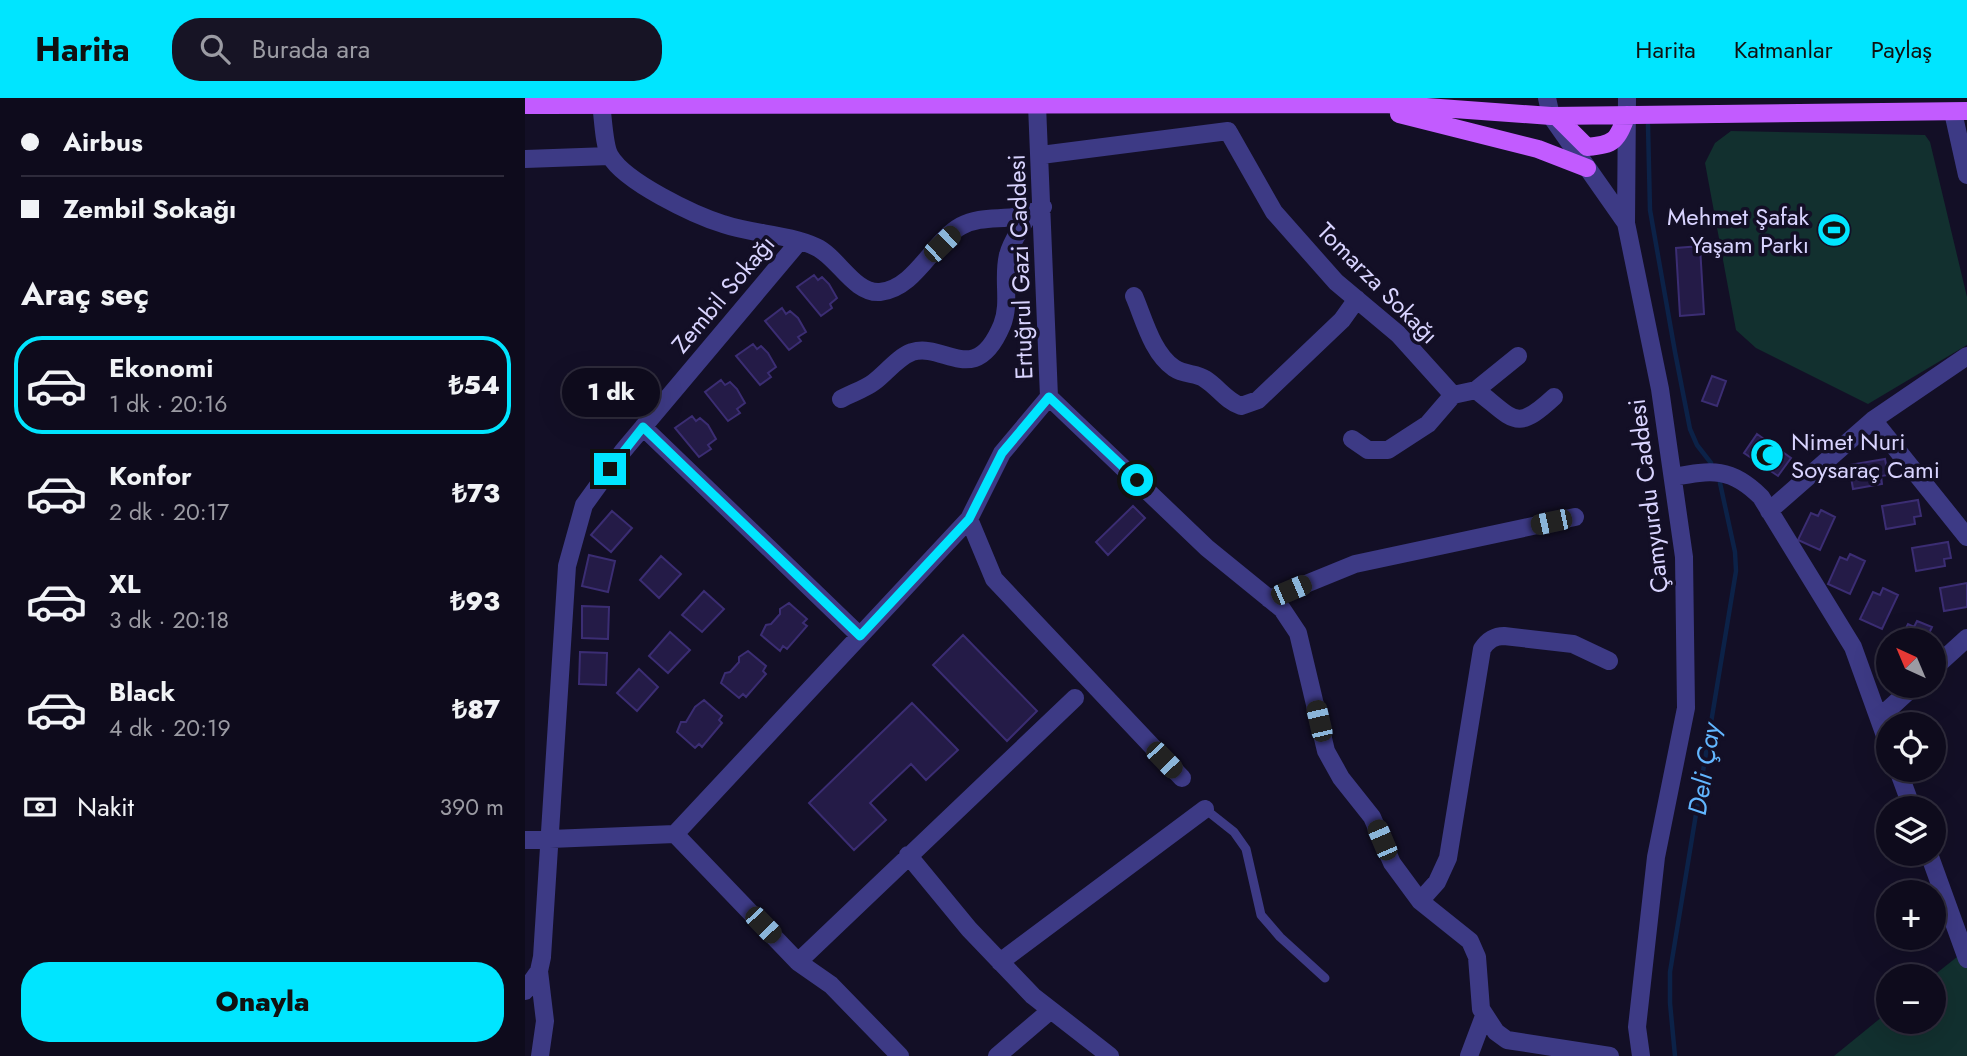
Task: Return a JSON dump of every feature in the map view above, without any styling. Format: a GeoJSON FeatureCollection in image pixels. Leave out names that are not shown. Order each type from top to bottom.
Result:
{"type":"FeatureCollection","features":[{"type":"Feature","properties":{"kind":"main road"},"geometry":{"type":"LineString","coordinates":[[1355,104],[1478,132],[1538,149],[1587,168]]}},
{"type":"Feature","properties":{"kind":"main road"},"geometry":{"type":"LineString","coordinates":[[525,105],[1355,104],[1554,116],[1627,107],[1960,111]]}},
{"type":"Feature","properties":{"kind":"main road"},"geometry":{"type":"LineString","coordinates":[[1554,116],[1587,146],[1607,145],[1618,136],[1627,107]]}},
{"type":"Feature","properties":{"kind":"street","name":"Çamyurdu Caddesi"},"geometry":{"type":"LineString","coordinates":[[1547,98],[1554,116],[1626,223]]}},
{"type":"Feature","properties":{"kind":"street"},"geometry":{"type":"LineString","coordinates":[[601,104],[609,156],[643,187],[722,224],[798,243]]}},
{"type":"Feature","properties":{"kind":"street","name":"Ertuğrul Gazi Caddesi"},"geometry":{"type":"LineString","coordinates":[[675,834],[969,519],[1002,453],[1049,397],[1037,105]]}},
{"type":"Feature","properties":{"kind":"street"},"geometry":{"type":"LineString","coordinates":[[1041,155],[1228,131],[1236,105]]}},
{"type":"Feature","properties":{"kind":"street","name":"Çamyurdu Caddesi"},"geometry":{"type":"LineString","coordinates":[[1627,107],[1626,223],[1660,389],[1684,556],[1686,708],[1656,857],[1637,1027],[1641,1056]]}},
{"type":"Feature","properties":{"kind":"street"},"geometry":{"type":"LineString","coordinates":[[1960,111],[1967,175]]}},
{"type":"Feature","properties":{"kind":"street","name":"Tomarza Sokağı"},"geometry":{"type":"LineString","coordinates":[[1228,131],[1274,212],[1336,282],[1398,334],[1453,395]]}},
{"type":"Feature","properties":{"kind":"street"},"geometry":{"type":"LineString","coordinates":[[525,159],[609,156]]}},
{"type":"Feature","properties":{"kind":"street","name":"Zembil Sokağı"},"geometry":{"type":"LineString","coordinates":[[540,1056],[545,1021],[539,971],[551,840],[567,566],[584,505],[643,427],[798,243],[816,247],[837,261],[859,286],[876,292],[897,287],[960,227],[974,221],[1027,217],[1043,207]]}},
{"type":"Feature","properties":{"kind":"street"},"geometry":{"type":"LineString","coordinates":[[841,398],[872,384],[910,352],[925,351],[961,360],[977,356],[983,351],[995,338],[1003,322],[1008,255],[1027,217]]}},
{"type":"Feature","properties":{"kind":"street"},"geometry":{"type":"LineString","coordinates":[[1134,296],[1157,349],[1165,360],[1176,370],[1204,377],[1241,406],[1258,400],[1342,320],[1357,299]]}},
{"type":"Feature","properties":{"kind":"street"},"geometry":{"type":"LineString","coordinates":[[1352,439],[1368,450],[1388,450],[1428,424],[1453,395],[1476,390],[1518,356]]}},
{"type":"Feature","properties":{"kind":"street"},"geometry":{"type":"LineString","coordinates":[[1769,511],[1873,420],[1967,356]]}},
{"type":"Feature","properties":{"kind":"street"},"geometry":{"type":"LineString","coordinates":[[1476,390],[1510,416],[1522,420],[1533,416],[1554,397]]}},
{"type":"Feature","properties":{"kind":"street"},"geometry":{"type":"LineString","coordinates":[[1049,397],[1207,548],[1282,609],[1299,633],[1326,751],[1341,778],[1372,817],[1392,863],[1419,901],[1469,941],[1477,957],[1481,1009],[1496,1032],[1507,1041],[1610,1056]]}},
{"type":"Feature","properties":{"kind":"street"},"geometry":{"type":"LineString","coordinates":[[1873,420],[1967,537]]}},
{"type":"Feature","properties":{"kind":"street"},"geometry":{"type":"LineString","coordinates":[[643,427],[860,636]]}},
{"type":"Feature","properties":{"kind":"street"},"geometry":{"type":"LineString","coordinates":[[1673,477],[1707,471],[1727,473],[1746,482],[1761,497],[1853,648],[1877,712]]}},
{"type":"Feature","properties":{"kind":"street"},"geometry":{"type":"LineString","coordinates":[[1269,599],[1355,564],[1575,517]]}},
{"type":"Feature","properties":{"kind":"street"},"geometry":{"type":"LineString","coordinates":[[969,519],[994,579],[1182,778]]}},
{"type":"Feature","properties":{"kind":"street"},"geometry":{"type":"LineString","coordinates":[[1419,901],[1437,882],[1448,858],[1480,662],[1486,643],[1497,636],[1504,636],[1573,644],[1609,661]]}},
{"type":"Feature","properties":{"kind":"street"},"geometry":{"type":"LineString","coordinates":[[1946,657],[1967,638]]}},
{"type":"Feature","properties":{"kind":"street"},"geometry":{"type":"LineString","coordinates":[[798,962],[1075,698]]}},
{"type":"Feature","properties":{"kind":"street"},"geometry":{"type":"LineString","coordinates":[[1886,712],[1901,698]]}},
{"type":"Feature","properties":{"kind":"street"},"geometry":{"type":"LineString","coordinates":[[1000,962],[1205,809]]}},
{"type":"Feature","properties":{"kind":"street"},"geometry":{"type":"LineString","coordinates":[[525,840],[675,834],[798,962],[831,985],[900,1056]]}},
{"type":"Feature","properties":{"kind":"street"},"geometry":{"type":"LineString","coordinates":[[908,855],[969,929],[1033,996],[1110,1056]]}},
{"type":"Feature","properties":{"kind":"street"},"geometry":{"type":"LineString","coordinates":[[1934,866],[1964,940],[1967,959]]}},
{"type":"Feature","properties":{"kind":"street"},"geometry":{"type":"LineString","coordinates":[[525,991],[539,971]]}},
{"type":"Feature","properties":{"kind":"street"},"geometry":{"type":"LineString","coordinates":[[1000,1055],[1051,1010]]}},
{"type":"Feature","properties":{"kind":"street"},"geometry":{"type":"LineString","coordinates":[[1469,1056],[1484,1016]]}},
{"type":"Feature","properties":{"kind":"lane"},"geometry":{"type":"LineString","coordinates":[[1205,809],[1234,832],[1246,849],[1261,915],[1269,926],[1325,978]]}},
{"type":"Feature","properties":{"kind":"green space","name":"Mehmet Şafak Yaşam Parkı"},"geometry":{"type":"Polygon","coordinates":[[[1731,131],[1925,135],[1930,142],[1967,297],[1967,345],[1868,404],[1756,348],[1736,330],[1705,163],[1715,143],[1731,131]]]}},
{"type":"Feature","properties":{"kind":"green space"},"geometry":{"type":"Polygon","coordinates":[[[1967,949],[1967,1056],[1834,1056],[1876,1022],[1876,1034],[1946,1034],[1946,966],[1967,949]]]}},
{"type":"Feature","properties":{"kind":"building"},"geometry":{"type":"Polygon","coordinates":[[[1700,246],[1704,314],[1680,316],[1676,248],[1700,246]]]}},
{"type":"Feature","properties":{"kind":"building"},"geometry":{"type":"Polygon","coordinates":[[[814,275],[818,280],[822,277],[829,284],[837,298],[830,304],[832,308],[821,316],[797,287],[814,275]]]}},
{"type":"Feature","properties":{"kind":"building"},"geometry":{"type":"Polygon","coordinates":[[[782,308],[786,314],[790,311],[798,318],[806,332],[798,337],[801,341],[789,350],[765,321],[782,308]]]}},
{"type":"Feature","properties":{"kind":"building"},"geometry":{"type":"Polygon","coordinates":[[[753,344],[757,349],[761,346],[768,353],[776,367],[768,373],[771,377],[760,385],[736,356],[753,344]]]}},
{"type":"Feature","properties":{"kind":"building"},"geometry":{"type":"Polygon","coordinates":[[[1712,376],[1726,381],[1717,406],[1702,401],[1712,376]]]}},
{"type":"Feature","properties":{"kind":"building"},"geometry":{"type":"Polygon","coordinates":[[[721,380],[725,385],[730,382],[745,403],[737,409],[740,413],[728,421],[705,392],[721,380]]]}},
{"type":"Feature","properties":{"kind":"building"},"geometry":{"type":"Polygon","coordinates":[[[692,416],[696,421],[700,418],[708,425],[716,439],[708,445],[711,449],[699,457],[675,428],[692,416]]]}},
{"type":"Feature","properties":{"kind":"building","name":"Nimet Nuri Soysaraç Cami"},"geometry":{"type":"Polygon","coordinates":[[[1757,434],[1791,458],[1778,476],[1744,453],[1757,434]]]}},
{"type":"Feature","properties":{"kind":"building"},"geometry":{"type":"Polygon","coordinates":[[[1885,459],[1888,475],[1881,476],[1882,484],[1853,489],[1849,465],[1885,459]]]}},
{"type":"Feature","properties":{"kind":"building"},"geometry":{"type":"Polygon","coordinates":[[[1918,500],[1921,516],[1914,517],[1915,524],[1886,529],[1882,506],[1918,500]]]}},
{"type":"Feature","properties":{"kind":"building"},"geometry":{"type":"Polygon","coordinates":[[[1133,506],[1145,518],[1108,555],[1096,542],[1133,506]]]}},
{"type":"Feature","properties":{"kind":"building"},"geometry":{"type":"Polygon","coordinates":[[[1821,510],[1835,517],[1820,550],[1798,540],[1811,513],[1818,516],[1821,510]]]}},
{"type":"Feature","properties":{"kind":"building"},"geometry":{"type":"Polygon","coordinates":[[[612,511],[632,528],[611,552],[591,535],[612,511]]]}},
{"type":"Feature","properties":{"kind":"building"},"geometry":{"type":"Polygon","coordinates":[[[1948,542],[1951,558],[1944,559],[1945,566],[1916,571],[1912,548],[1948,542]]]}},
{"type":"Feature","properties":{"kind":"building"},"geometry":{"type":"Polygon","coordinates":[[[1850,554],[1865,561],[1850,594],[1828,584],[1840,557],[1847,560],[1850,554]]]}},
{"type":"Feature","properties":{"kind":"building"},"geometry":{"type":"Polygon","coordinates":[[[589,555],[615,561],[608,592],[582,586],[589,555]]]}},
{"type":"Feature","properties":{"kind":"building"},"geometry":{"type":"Polygon","coordinates":[[[661,556],[681,574],[659,598],[640,580],[661,556]]]}},
{"type":"Feature","properties":{"kind":"building"},"geometry":{"type":"Polygon","coordinates":[[[1967,583],[1967,607],[1944,611],[1940,588],[1967,583]]]}},
{"type":"Feature","properties":{"kind":"building"},"geometry":{"type":"Polygon","coordinates":[[[1883,588],[1898,595],[1882,628],[1860,619],[1873,592],[1880,595],[1883,588]]]}},
{"type":"Feature","properties":{"kind":"building"},"geometry":{"type":"Polygon","coordinates":[[[704,591],[724,609],[702,632],[682,615],[704,591]]]}},
{"type":"Feature","properties":{"kind":"building"},"geometry":{"type":"Polygon","coordinates":[[[789,603],[807,619],[803,623],[807,626],[787,649],[783,646],[780,651],[761,635],[766,625],[771,624],[780,614],[780,609],[789,603]]]}},
{"type":"Feature","properties":{"kind":"building"},"geometry":{"type":"Polygon","coordinates":[[[582,606],[609,607],[608,639],[582,638],[582,606]]]}},
{"type":"Feature","properties":{"kind":"building"},"geometry":{"type":"Polygon","coordinates":[[[1917,621],[1932,627],[1906,628],[1908,624],[1914,627],[1917,621]]]}},
{"type":"Feature","properties":{"kind":"building"},"geometry":{"type":"Polygon","coordinates":[[[670,632],[690,650],[668,673],[649,656],[670,632]]]}},
{"type":"Feature","properties":{"kind":"building"},"geometry":{"type":"Polygon","coordinates":[[[963,635],[1037,711],[1007,741],[933,665],[963,635]]]}},
{"type":"Feature","properties":{"kind":"building"},"geometry":{"type":"Polygon","coordinates":[[[748,651],[766,666],[763,671],[766,674],[746,697],[743,694],[739,698],[721,683],[725,673],[730,672],[739,662],[739,657],[748,651]]]}},
{"type":"Feature","properties":{"kind":"building"},"geometry":{"type":"Polygon","coordinates":[[[580,652],[607,653],[606,685],[579,684],[580,652]]]}},
{"type":"Feature","properties":{"kind":"building"},"geometry":{"type":"Polygon","coordinates":[[[639,669],[658,687],[637,711],[617,693],[639,669]]]}},
{"type":"Feature","properties":{"kind":"building"},"geometry":{"type":"Polygon","coordinates":[[[704,700],[722,716],[719,720],[722,723],[702,747],[699,744],[695,748],[677,732],[681,722],[686,722],[695,707],[704,700]]]}},
{"type":"Feature","properties":{"kind":"building"},"geometry":{"type":"Polygon","coordinates":[[[912,703],[958,750],[926,780],[911,764],[870,803],[886,820],[854,850],[809,803],[912,703]]]}},
{"type":"Feature","properties":{"kind":"waterway","name":"Deli Çay"},"geometry":{"type":"LineString","coordinates":[[1648,125],[1650,210],[1675,352],[1690,429],[1697,445],[1711,463]]}},
{"type":"Feature","properties":{"kind":"waterway","name":"Deli Çay"},"geometry":{"type":"LineString","coordinates":[[1675,1056],[1670,972],[1736,571],[1735,552],[1720,483]]}},
{"type":"Feature","properties":{"kind":"place","name":"Mehmet Şafak Yaşam Parkı"},"geometry":{"type":"Point","coordinates":[1834,230]}},
{"type":"Feature","properties":{"kind":"place","name":"Nimet Nuri Soysaraç Cami"},"geometry":{"type":"Point","coordinates":[1767,455]}},
{"type":"Feature","properties":{"kind":"route"},"geometry":{"type":"LineString","coordinates":[[610,469],[643,427],[860,636],[969,519],[1002,453],[1049,397],[1137,480]]}}]}
